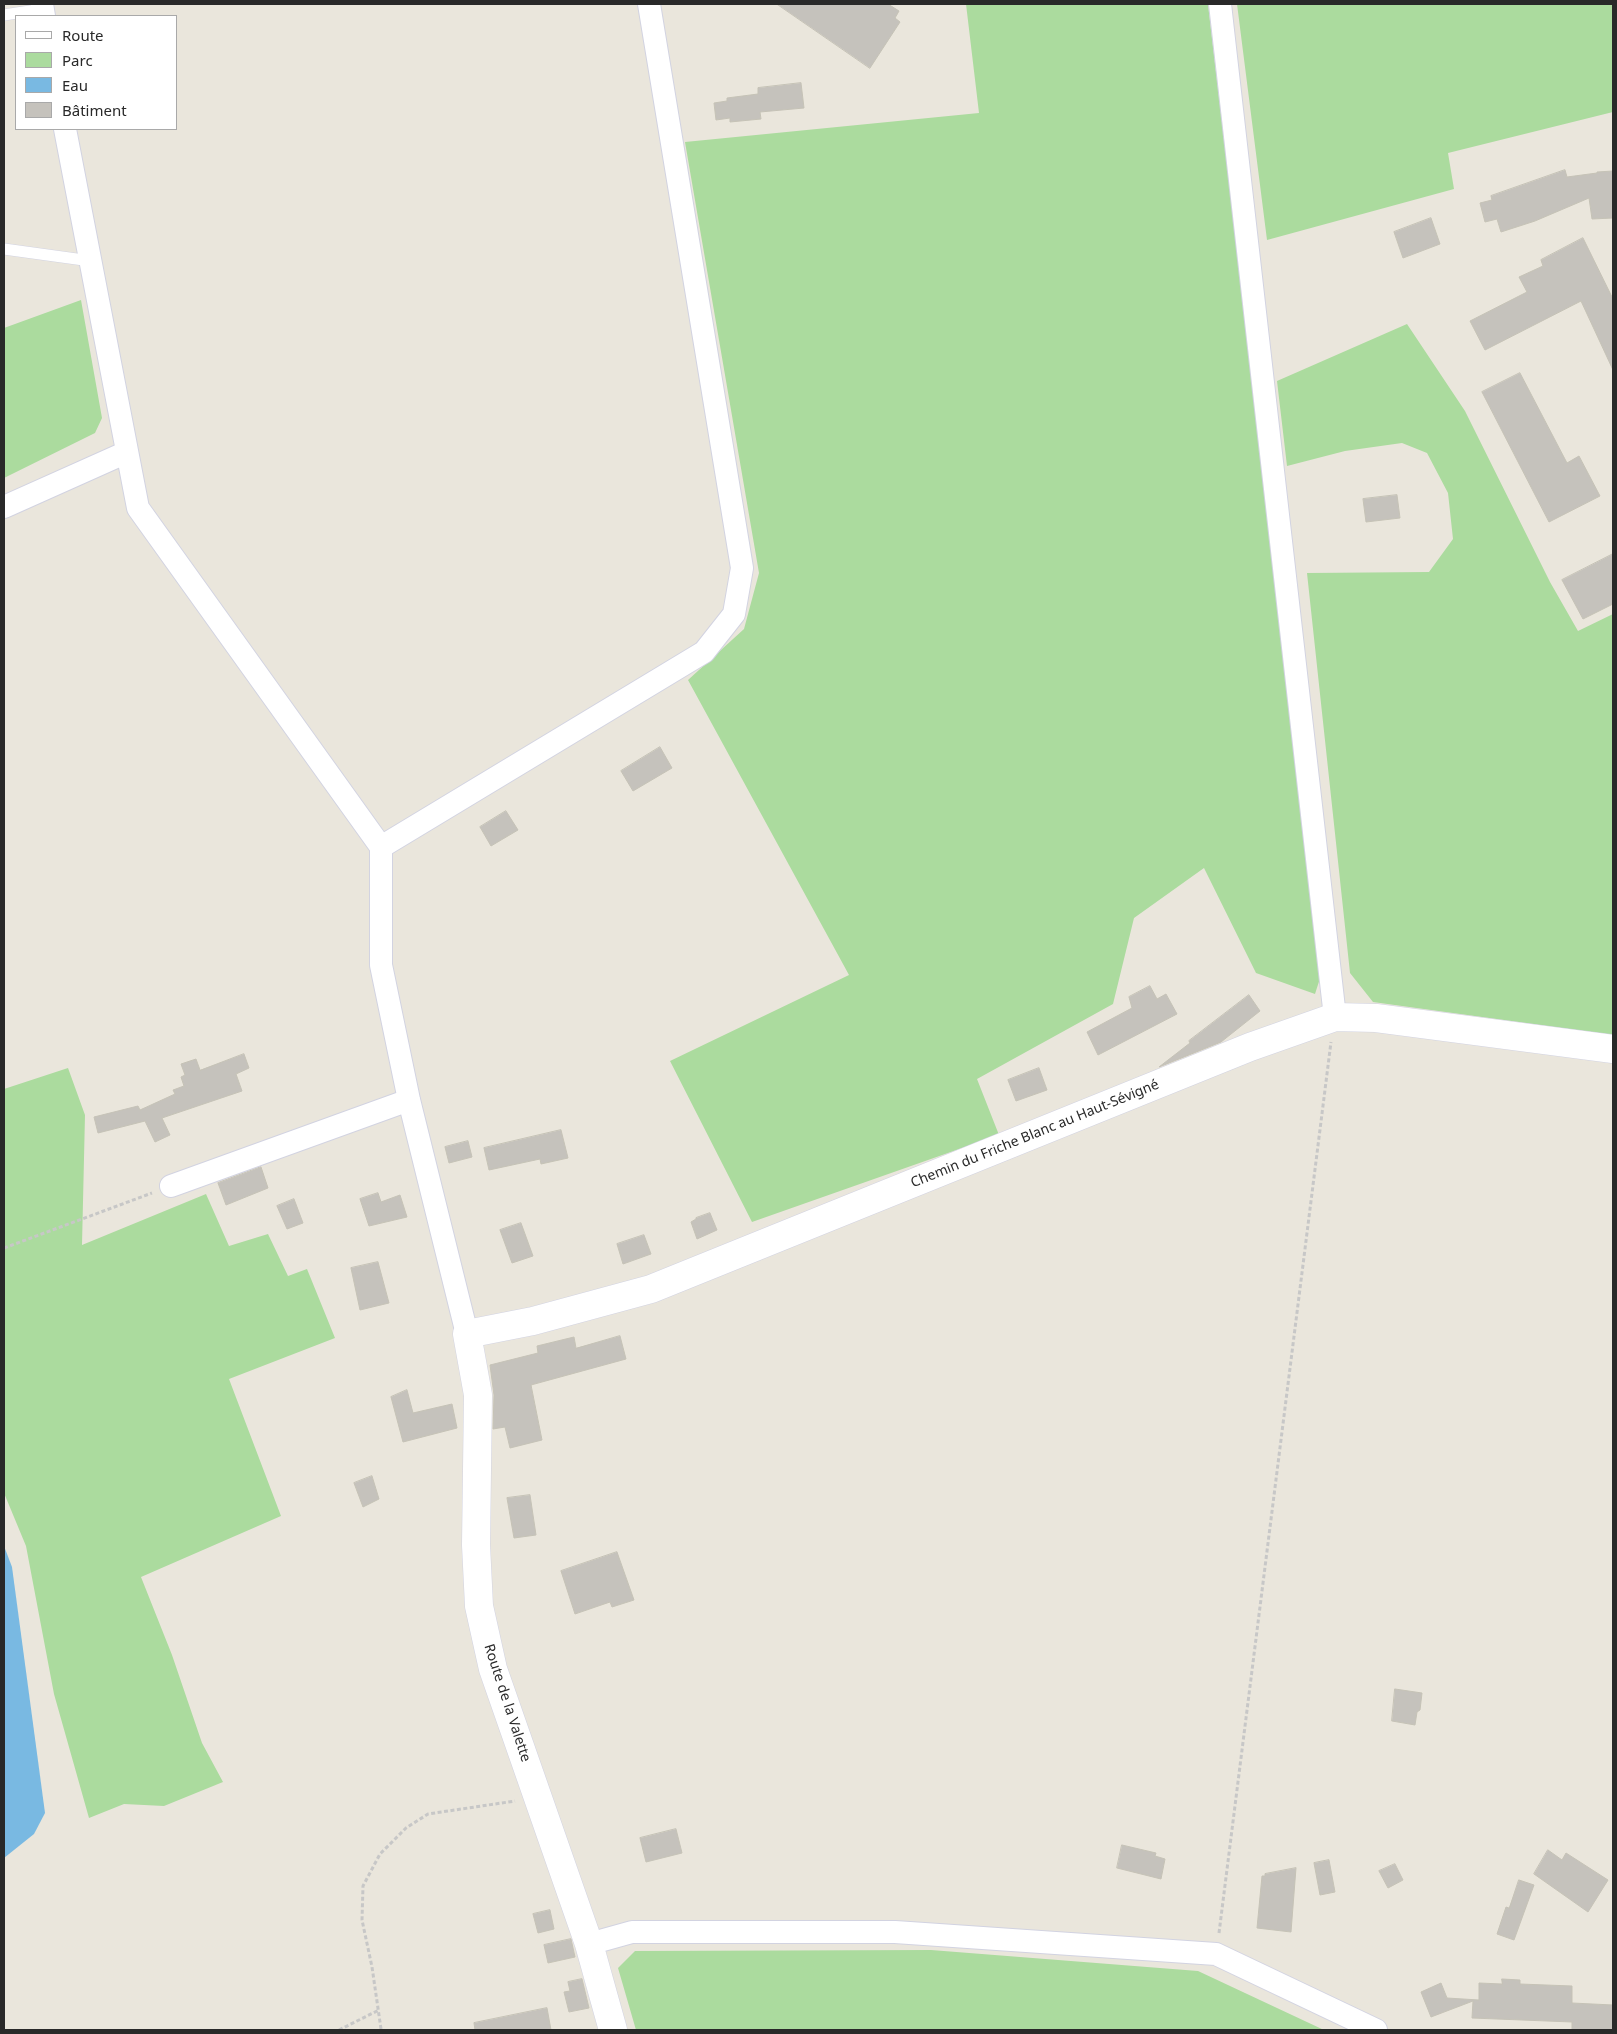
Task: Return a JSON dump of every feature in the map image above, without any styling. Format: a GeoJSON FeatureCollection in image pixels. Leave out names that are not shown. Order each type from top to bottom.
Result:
{"type":"FeatureCollection","features":[{"type":"Feature","properties":{"kind":"street"},"geometry":{"type":"LineString","coordinates":[[381,847],[704,652],[734,614],[742,568],[649,4]]}},
{"type":"Feature","properties":{"kind":"street"},"geometry":{"type":"LineString","coordinates":[[1220,4],[1335,1016]]}},
{"type":"Feature","properties":{"kind":"street"},"geometry":{"type":"LineString","coordinates":[[66,130],[138,508],[381,847],[381,966],[409,1100],[468,1334]]}},
{"type":"Feature","properties":{"kind":"street"},"geometry":{"type":"LineString","coordinates":[[4,507],[127,452]]}},
{"type":"Feature","properties":{"kind":"street","name":"Chemin du Friche Blanc au Haut-Sévigné"},"geometry":{"type":"LineString","coordinates":[[468,1334],[533,1321],[651,1289],[1241,1051],[1335,1016],[1376,1018],[1613,1049]]}},
{"type":"Feature","properties":{"kind":"street"},"geometry":{"type":"LineString","coordinates":[[171,1186],[409,1100]]}},
{"type":"Feature","properties":{"kind":"street","name":"Route de la Valette"},"geometry":{"type":"LineString","coordinates":[[468,1334],[478,1394],[476,1546],[479,1606],[494,1669],[589,1944],[613,2030]]}},
{"type":"Feature","properties":{"kind":"street"},"geometry":{"type":"LineString","coordinates":[[589,1944],[632,1932],[896,1932],[1216,1954],[1376,2030]]}},
{"type":"Feature","properties":{"kind":"lane"},"geometry":{"type":"LineString","coordinates":[[4,15],[43,10]]}},
{"type":"Feature","properties":{"kind":"lane"},"geometry":{"type":"LineString","coordinates":[[4,249],[91,261]]}},
{"type":"Feature","properties":{"kind":"path"},"geometry":{"type":"LineString","coordinates":[[1216,1954],[1335,1016]]}},
{"type":"Feature","properties":{"kind":"path"},"geometry":{"type":"LineString","coordinates":[[4,1248],[171,1186]]}},
{"type":"Feature","properties":{"kind":"path"},"geometry":{"type":"LineString","coordinates":[[381,2029],[362,1920],[363,1886],[380,1854],[406,1828],[428,1814],[539,1797]]}},
{"type":"Feature","properties":{"kind":"path"},"geometry":{"type":"LineString","coordinates":[[339,2030],[379,2010]]}},
{"type":"Feature","properties":{"kind":"green space"},"geometry":{"type":"Polygon","coordinates":[[[966,4],[1208,4],[1322,972],[1315,994],[1256,973],[1204,868],[1134,918],[1113,1004],[977,1079],[999,1135],[752,1222],[670,1061],[849,975],[688,680],[744,629],[759,573],[685,142],[979,113],[966,4]]]}},
{"type":"Feature","properties":{"kind":"green space"},"geometry":{"type":"Polygon","coordinates":[[[1237,4],[1613,4],[1613,112],[1448,153],[1454,189],[1267,240],[1237,4]]]}},
{"type":"Feature","properties":{"kind":"green space"},"geometry":{"type":"Polygon","coordinates":[[[81,300],[102,418],[95,433],[4,478],[4,328],[81,300]]]}},
{"type":"Feature","properties":{"kind":"green space"},"geometry":{"type":"Polygon","coordinates":[[[1407,324],[1465,411],[1550,582],[1578,631],[1613,614],[1613,1035],[1373,1002],[1350,973],[1307,573],[1429,572],[1453,539],[1448,493],[1427,453],[1402,443],[1345,451],[1287,466],[1277,381],[1407,324]]]}},
{"type":"Feature","properties":{"kind":"green space"},"geometry":{"type":"Polygon","coordinates":[[[68,1068],[85,1115],[82,1245],[206,1194],[229,1246],[268,1234],[288,1276],[307,1269],[335,1338],[229,1379],[281,1516],[141,1577],[172,1655],[202,1743],[223,1782],[164,1806],[124,1804],[89,1818],[54,1694],[26,1546],[4,1493],[4,1089],[68,1068]]]}},
{"type":"Feature","properties":{"kind":"green space"},"geometry":{"type":"Polygon","coordinates":[[[931,1950],[1198,1971],[1324,2030],[636,2030],[618,1968],[635,1951],[931,1950]]]}},
{"type":"Feature","properties":{"kind":"water"},"geometry":{"type":"Polygon","coordinates":[[[4,1546],[12,1567],[45,1813],[34,1834],[4,1858],[4,1546]]]}},
{"type":"Feature","properties":{"kind":"building"},"geometry":{"type":"Polygon","coordinates":[[[777,4],[888,4],[899,11],[895,18],[900,22],[870,68],[777,4]]]}},
{"type":"Feature","properties":{"kind":"building"},"geometry":{"type":"Polygon","coordinates":[[[801,83],[804,108],[760,112],[761,119],[730,122],[730,118],[716,120],[714,103],[727,101],[727,98],[758,94],[758,88],[801,83]]]}},
{"type":"Feature","properties":{"kind":"building"},"geometry":{"type":"Polygon","coordinates":[[[1565,170],[1567,177],[1613,171],[1613,218],[1592,219],[1589,198],[1535,221],[1501,232],[1497,219],[1485,222],[1480,203],[1492,200],[1491,196],[1565,170]]]}},
{"type":"Feature","properties":{"kind":"building"},"geometry":{"type":"Polygon","coordinates":[[[1431,218],[1440,244],[1403,258],[1394,232],[1431,218]]]}},
{"type":"Feature","properties":{"kind":"building"},"geometry":{"type":"Polygon","coordinates":[[[1583,238],[1613,299],[1613,370],[1581,301],[1485,350],[1470,321],[1527,292],[1519,277],[1543,266],[1541,260],[1583,238]]]}},
{"type":"Feature","properties":{"kind":"building"},"geometry":{"type":"Polygon","coordinates":[[[1520,373],[1567,463],[1579,456],[1600,496],[1549,522],[1482,392],[1520,373]]]}},
{"type":"Feature","properties":{"kind":"building"},"geometry":{"type":"Polygon","coordinates":[[[1397,495],[1400,518],[1366,522],[1363,499],[1397,495]]]}},
{"type":"Feature","properties":{"kind":"building"},"geometry":{"type":"Polygon","coordinates":[[[1613,554],[1613,604],[1583,619],[1562,580],[1613,554]]]}},
{"type":"Feature","properties":{"kind":"building"},"geometry":{"type":"Polygon","coordinates":[[[660,747],[672,768],[633,791],[621,771],[660,747]]]}},
{"type":"Feature","properties":{"kind":"building"},"geometry":{"type":"Polygon","coordinates":[[[506,811],[518,830],[491,846],[480,827],[506,811]]]}},
{"type":"Feature","properties":{"kind":"building"},"geometry":{"type":"Polygon","coordinates":[[[1150,986],[1157,999],[1166,994],[1177,1014],[1098,1055],[1087,1032],[1132,1008],[1129,997],[1150,986]]]}},
{"type":"Feature","properties":{"kind":"building"},"geometry":{"type":"Polygon","coordinates":[[[1249,995],[1260,1011],[1221,1042],[1159,1067],[1190,1043],[1189,1041],[1249,995]]]}},
{"type":"Feature","properties":{"kind":"building"},"geometry":{"type":"Polygon","coordinates":[[[244,1054],[249,1068],[236,1074],[242,1091],[162,1118],[170,1135],[155,1142],[145,1121],[98,1133],[94,1117],[138,1106],[140,1110],[175,1094],[173,1090],[184,1086],[181,1077],[185,1075],[181,1064],[196,1059],[200,1070],[244,1054]]]}},
{"type":"Feature","properties":{"kind":"building"},"geometry":{"type":"Polygon","coordinates":[[[1039,1068],[1047,1090],[1016,1101],[1008,1080],[1039,1068]]]}},
{"type":"Feature","properties":{"kind":"building"},"geometry":{"type":"Polygon","coordinates":[[[561,1130],[568,1158],[541,1164],[540,1159],[489,1170],[484,1148],[561,1130]]]}},
{"type":"Feature","properties":{"kind":"building"},"geometry":{"type":"Polygon","coordinates":[[[468,1141],[472,1157],[449,1163],[445,1147],[468,1141]]]}},
{"type":"Feature","properties":{"kind":"building"},"geometry":{"type":"Polygon","coordinates":[[[261,1167],[268,1188],[226,1205],[218,1183],[261,1167]]]}},
{"type":"Feature","properties":{"kind":"building"},"geometry":{"type":"Polygon","coordinates":[[[378,1193],[381,1202],[400,1195],[407,1217],[369,1226],[360,1199],[378,1193]]]}},
{"type":"Feature","properties":{"kind":"building"},"geometry":{"type":"Polygon","coordinates":[[[294,1199],[303,1223],[287,1229],[277,1206],[294,1199]]]}},
{"type":"Feature","properties":{"kind":"building"},"geometry":{"type":"Polygon","coordinates":[[[710,1213],[717,1230],[697,1239],[691,1222],[710,1213]]]}},
{"type":"Feature","properties":{"kind":"building"},"geometry":{"type":"Polygon","coordinates":[[[521,1223],[533,1256],[512,1263],[500,1230],[521,1223]]]}},
{"type":"Feature","properties":{"kind":"building"},"geometry":{"type":"Polygon","coordinates":[[[644,1235],[651,1254],[623,1264],[617,1244],[644,1235]]]}},
{"type":"Feature","properties":{"kind":"building"},"geometry":{"type":"Polygon","coordinates":[[[378,1262],[389,1303],[360,1310],[351,1268],[378,1262]]]}},
{"type":"Feature","properties":{"kind":"building"},"geometry":{"type":"Polygon","coordinates":[[[620,1336],[626,1359],[531,1385],[542,1440],[510,1448],[505,1427],[493,1429],[494,1395],[490,1365],[538,1353],[537,1346],[574,1337],[576,1348],[620,1336]]]}},
{"type":"Feature","properties":{"kind":"building"},"geometry":{"type":"Polygon","coordinates":[[[407,1390],[413,1413],[452,1404],[457,1428],[403,1442],[391,1397],[407,1390]]]}},
{"type":"Feature","properties":{"kind":"building"},"geometry":{"type":"Polygon","coordinates":[[[372,1476],[379,1499],[363,1507],[354,1483],[372,1476]]]}},
{"type":"Feature","properties":{"kind":"building"},"geometry":{"type":"Polygon","coordinates":[[[530,1495],[536,1535],[514,1538],[507,1498],[530,1495]]]}},
{"type":"Feature","properties":{"kind":"building"},"geometry":{"type":"Polygon","coordinates":[[[617,1552],[634,1600],[612,1607],[610,1602],[575,1614],[561,1571],[617,1552]]]}},
{"type":"Feature","properties":{"kind":"building"},"geometry":{"type":"Polygon","coordinates":[[[1395,1689],[1422,1693],[1420,1710],[1417,1712],[1415,1725],[1392,1721],[1395,1689]]]}},
{"type":"Feature","properties":{"kind":"building"},"geometry":{"type":"Polygon","coordinates":[[[676,1829],[682,1853],[646,1862],[640,1838],[676,1829]]]}},
{"type":"Feature","properties":{"kind":"building"},"geometry":{"type":"Polygon","coordinates":[[[1122,1845],[1156,1853],[1155,1856],[1165,1859],[1161,1879],[1117,1868],[1122,1845]]]}},
{"type":"Feature","properties":{"kind":"building"},"geometry":{"type":"Polygon","coordinates":[[[1548,1850],[1562,1860],[1566,1853],[1608,1880],[1588,1912],[1534,1874],[1548,1850]]]}},
{"type":"Feature","properties":{"kind":"building"},"geometry":{"type":"Polygon","coordinates":[[[1329,1860],[1335,1892],[1320,1895],[1314,1863],[1329,1860]]]}},
{"type":"Feature","properties":{"kind":"building"},"geometry":{"type":"Polygon","coordinates":[[[1395,1864],[1403,1880],[1388,1888],[1379,1871],[1395,1864]]]}},
{"type":"Feature","properties":{"kind":"building"},"geometry":{"type":"Polygon","coordinates":[[[1296,1868],[1291,1932],[1257,1928],[1262,1876],[1296,1868]]]}},
{"type":"Feature","properties":{"kind":"building"},"geometry":{"type":"Polygon","coordinates":[[[1519,1880],[1534,1885],[1514,1940],[1497,1934],[1506,1907],[1509,1908],[1519,1880]]]}},
{"type":"Feature","properties":{"kind":"building"},"geometry":{"type":"Polygon","coordinates":[[[550,1910],[554,1929],[538,1933],[533,1914],[550,1910]]]}},
{"type":"Feature","properties":{"kind":"building"},"geometry":{"type":"Polygon","coordinates":[[[571,1939],[575,1957],[548,1963],[544,1945],[571,1939]]]}},
{"type":"Feature","properties":{"kind":"building"},"geometry":{"type":"Polygon","coordinates":[[[582,1979],[589,2008],[569,2012],[564,1992],[570,1991],[568,1982],[582,1979]]]}},
{"type":"Feature","properties":{"kind":"building"},"geometry":{"type":"Polygon","coordinates":[[[1502,1979],[1520,1980],[1520,1984],[1572,1986],[1572,2003],[1613,2005],[1613,2030],[1572,2030],[1572,2022],[1472,2018],[1473,2001],[1431,2017],[1421,1992],[1441,1983],[1447,1998],[1479,2000],[1479,1983],[1502,1984],[1502,1979]]]}},
{"type":"Feature","properties":{"kind":"building"},"geometry":{"type":"Polygon","coordinates":[[[547,2008],[551,2030],[475,2030],[474,2023],[547,2008]]]}}]}
